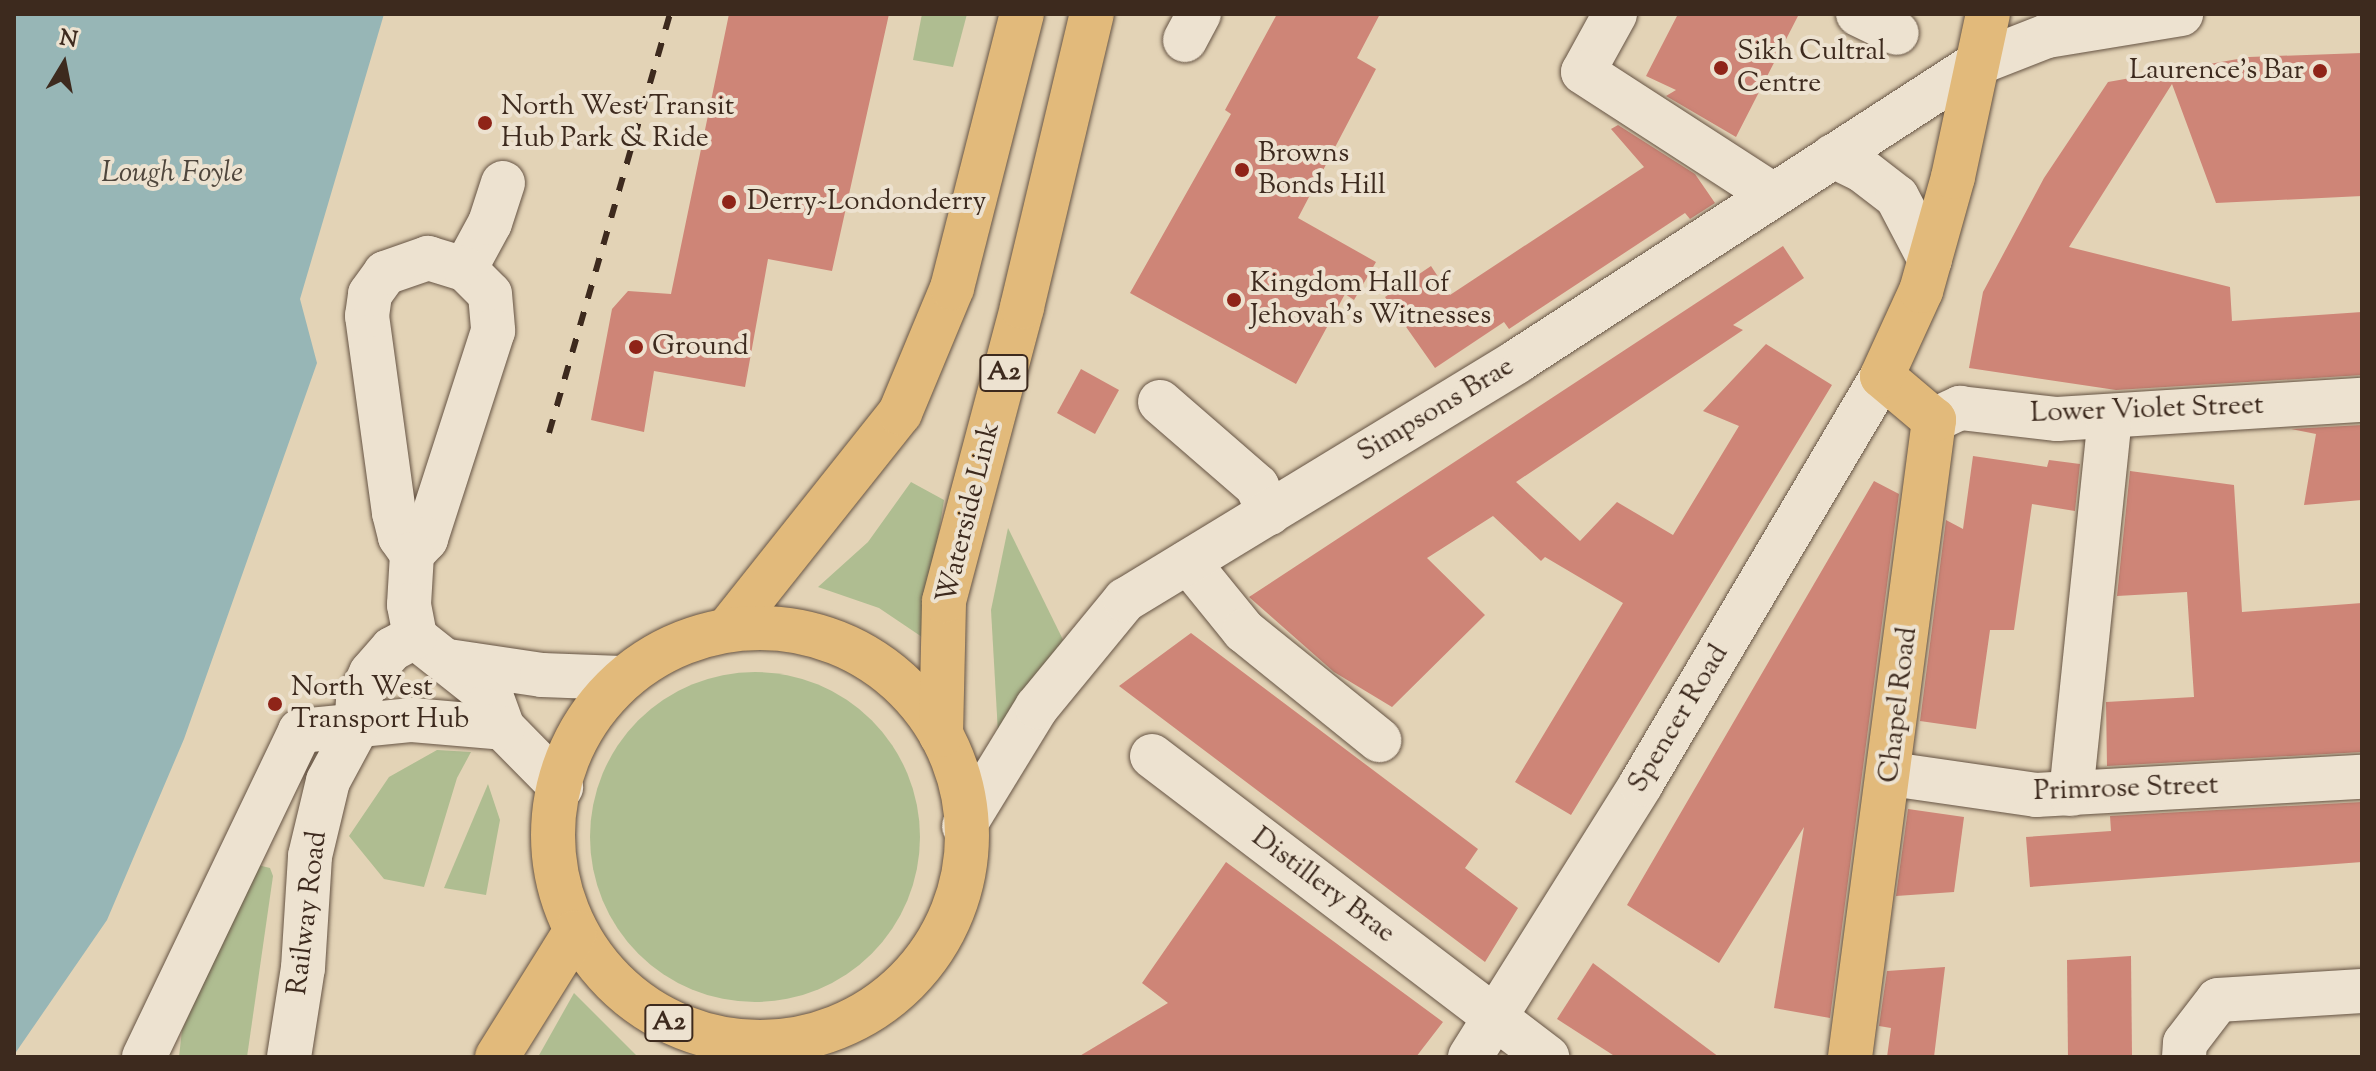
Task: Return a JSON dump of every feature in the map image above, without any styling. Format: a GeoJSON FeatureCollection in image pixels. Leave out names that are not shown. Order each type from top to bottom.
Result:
{"type":"FeatureCollection","features":[{"type":"Feature","properties":{"kind":"main road"},"geometry":{"type":"LineString","coordinates":[[732,624],[900,413],[952,288],[1022,14]]}},
{"type":"Feature","properties":{"kind":"main road","name":"Waterside Link"},"geometry":{"type":"LineString","coordinates":[[941,735],[944,601],[1022,307],[1092,14]]}},
{"type":"Feature","properties":{"kind":"main road"},"geometry":{"type":"LineString","coordinates":[[1934,420],[1882,376],[1930,260],[1988,14]]}},
{"type":"Feature","properties":{"kind":"main road","name":"Chapel Road"},"geometry":{"type":"LineString","coordinates":[[1850,1057],[1891,774],[1934,420]]}},
{"type":"Feature","properties":{"kind":"main road","name":"A2"},"geometry":{"type":"LineString","coordinates":[[789,623],[851,645],[903,683],[941,735],[962,792],[966,851],[953,909],[918,970],[864,1017],[792,1051],[733,1045],[677,1028],[629,999],[575,932],[556,874],[552,827],[581,726],[621,678],[668,648],[732,624],[789,623]]}},
{"type":"Feature","properties":{"kind":"main road"},"geometry":{"type":"LineString","coordinates":[[497,1057],[575,932]]}},
{"type":"Feature","properties":{"kind":"street"},"geometry":{"type":"LineString","coordinates":[[1615,14],[1583,72],[1773,195]]}},
{"type":"Feature","properties":{"kind":"street"},"geometry":{"type":"LineString","coordinates":[[1858,14],[1897,33]]}},
{"type":"Feature","properties":{"kind":"street","name":"Simpsons Brae"},"geometry":{"type":"LineString","coordinates":[[964,826],[1037,707],[1125,600],[1516,362],[1978,63],[2047,36],[2181,14]]}},
{"type":"Feature","properties":{"kind":"street"},"geometry":{"type":"LineString","coordinates":[[1833,156],[1862,170],[1897,197],[1930,260]]}},
{"type":"Feature","properties":{"kind":"street"},"geometry":{"type":"LineString","coordinates":[[465,269],[490,223],[503,183]]}},
{"type":"Feature","properties":{"kind":"street"},"geometry":{"type":"LineString","coordinates":[[412,554],[426,539],[493,331],[490,294],[465,269],[428,258],[385,273],[370,294],[367,316],[394,513],[400,537],[412,554],[409,605],[431,649],[492,698],[503,728],[561,787]]}},
{"type":"Feature","properties":{"kind":"street","name":"Spencer Road"},"geometry":{"type":"LineString","coordinates":[[1470,1057],[1641,784],[1882,376]]}},
{"type":"Feature","properties":{"kind":"street","name":"Lower Violet Street"},"geometry":{"type":"LineString","coordinates":[[1934,420],[1960,408],[2057,419],[2362,400]]}},
{"type":"Feature","properties":{"kind":"street"},"geometry":{"type":"LineString","coordinates":[[1160,402],[1257,486],[1269,513]]}},
{"type":"Feature","properties":{"kind":"street"},"geometry":{"type":"LineString","coordinates":[[2071,794],[2110,417]]}},
{"type":"Feature","properties":{"kind":"street"},"geometry":{"type":"LineString","coordinates":[[1188,562],[1244,631],[1379,740]]}},
{"type":"Feature","properties":{"kind":"street","name":"Railway Road"},"geometry":{"type":"LineString","coordinates":[[289,1057],[303,968],[310,856],[328,781],[356,729],[358,701],[371,673],[392,649],[431,649]]}},
{"type":"Feature","properties":{"kind":"street"},"geometry":{"type":"LineString","coordinates":[[431,649],[542,675],[621,678]]}},
{"type":"Feature","properties":{"kind":"street"},"geometry":{"type":"LineString","coordinates":[[144,1057],[300,731],[356,729],[412,720],[503,728]]}},
{"type":"Feature","properties":{"kind":"street","name":"Distillery Brae"},"geometry":{"type":"LineString","coordinates":[[1152,756],[1547,1057]]}},
{"type":"Feature","properties":{"kind":"street","name":"Primrose Street"},"geometry":{"type":"LineString","coordinates":[[1891,774],[2036,795],[2362,777]]}},
{"type":"Feature","properties":{"kind":"street"},"geometry":{"type":"LineString","coordinates":[[2184,1057],[2185,1043],[2218,1000],[2362,991]]}},
{"type":"Feature","properties":{"kind":"green space"},"geometry":{"type":"Polygon","coordinates":[[[922,14],[967,14],[953,67],[913,60],[922,14]]]}},
{"type":"Feature","properties":{"kind":"green space"},"geometry":{"type":"Polygon","coordinates":[[[911,482],[944,500],[922,637],[879,608],[818,587],[868,542],[911,482]]]}},
{"type":"Feature","properties":{"kind":"green space"},"geometry":{"type":"Polygon","coordinates":[[[1008,528],[1071,656],[998,733],[991,610],[1008,528]]]}},
{"type":"Feature","properties":{"kind":"green space"},"geometry":{"type":"Polygon","coordinates":[[[755,672],[803,679],[818,685],[846,700],[871,721],[892,746],[907,774],[913,789],[920,837],[913,885],[907,900],[892,928],[871,953],[846,974],[818,989],[803,995],[755,1002],[707,995],[692,989],[664,974],[639,953],[618,928],[603,900],[597,885],[590,837],[597,789],[603,774],[618,746],[639,721],[664,700],[692,685],[707,679],[755,672]]]}},
{"type":"Feature","properties":{"kind":"green space"},"geometry":{"type":"Polygon","coordinates":[[[437,750],[471,752],[457,778],[424,887],[384,879],[349,836],[389,777],[437,750]]]}},
{"type":"Feature","properties":{"kind":"green space"},"geometry":{"type":"Polygon","coordinates":[[[488,784],[500,820],[486,895],[444,888],[488,784]]]}},
{"type":"Feature","properties":{"kind":"green space"},"geometry":{"type":"Polygon","coordinates":[[[258,865],[270,868],[273,876],[247,1057],[179,1057],[182,1030],[258,865]]]}},
{"type":"Feature","properties":{"kind":"green space"},"geometry":{"type":"Polygon","coordinates":[[[574,993],[638,1057],[538,1057],[574,993]]]}},
{"type":"Feature","properties":{"kind":"water","name":"Lough Foyle"},"geometry":{"type":"Polygon","coordinates":[[[14,14],[384,14],[300,299],[317,363],[184,739],[107,920],[14,1055],[14,14]]]}},
{"type":"Feature","properties":{"kind":"building"},"geometry":{"type":"Polygon","coordinates":[[[729,14],[889,14],[832,271],[768,259],[745,387],[654,371],[644,432],[591,420],[612,309],[628,291],[671,294],[729,14]]]}},
{"type":"Feature","properties":{"kind":"building"},"geometry":{"type":"Polygon","coordinates":[[[1277,14],[1380,14],[1357,58],[1376,69],[1298,218],[1376,262],[1354,300],[1345,294],[1296,384],[1130,293],[1231,114],[1225,110],[1277,14]]]}},
{"type":"Feature","properties":{"kind":"building","name":"Sikh Cultral Centre"},"geometry":{"type":"Polygon","coordinates":[[[1678,14],[1799,14],[1736,137],[1666,96],[1676,90],[1646,76],[1678,14]]]}},
{"type":"Feature","properties":{"kind":"building"},"geometry":{"type":"Polygon","coordinates":[[[2362,53],[2362,196],[2216,203],[2172,84],[2069,247],[2230,287],[2232,321],[2362,312],[2362,375],[2116,390],[1969,368],[1983,292],[2044,178],[2108,82],[2249,57],[2362,53]]]}},
{"type":"Feature","properties":{"kind":"building"},"geometry":{"type":"Polygon","coordinates":[[[1618,125],[1695,174],[1715,203],[1690,219],[1685,213],[1509,329],[1504,322],[1435,368],[1385,297],[1431,266],[1450,295],[1644,167],[1611,129],[1618,125]]]}},
{"type":"Feature","properties":{"kind":"building"},"geometry":{"type":"Polygon","coordinates":[[[1783,246],[1804,278],[1733,325],[1743,330],[1516,482],[1580,541],[1617,502],[1673,535],[1739,426],[1703,411],[1766,344],[1832,385],[1571,815],[1515,782],[1623,603],[1545,557],[1541,561],[1493,516],[1427,558],[1485,615],[1392,707],[1334,672],[1249,597],[1783,246]]]}},
{"type":"Feature","properties":{"kind":"building"},"geometry":{"type":"Polygon","coordinates":[[[1081,369],[1119,390],[1095,434],[1057,413],[1081,369]]]}},
{"type":"Feature","properties":{"kind":"building"},"geometry":{"type":"Polygon","coordinates":[[[2362,425],[2362,500],[2304,505],[2316,434],[2291,429],[2362,425]]]}},
{"type":"Feature","properties":{"kind":"building"},"geometry":{"type":"Polygon","coordinates":[[[1973,456],[2047,467],[2049,460],[2080,464],[2075,511],[2032,504],[2014,630],[1990,630],[1976,729],[1920,721],[1946,520],[1963,529],[1973,456]]]}},
{"type":"Feature","properties":{"kind":"building"},"geometry":{"type":"Polygon","coordinates":[[[2130,471],[2234,485],[2242,612],[2362,603],[2362,752],[2107,766],[2106,702],[2194,697],[2187,592],[2117,596],[2130,471]]]}},
{"type":"Feature","properties":{"kind":"building"},"geometry":{"type":"Polygon","coordinates":[[[1874,481],[1899,494],[1830,1018],[1774,1008],[1804,827],[1719,963],[1627,905],[1874,481]]]}},
{"type":"Feature","properties":{"kind":"building"},"geometry":{"type":"Polygon","coordinates":[[[1191,633],[1478,849],[1465,868],[1518,908],[1485,962],[1119,686],[1191,633]]]}},
{"type":"Feature","properties":{"kind":"building"},"geometry":{"type":"Polygon","coordinates":[[[2362,802],[2362,862],[2030,887],[2026,837],[2111,831],[2110,816],[2362,802]]]}},
{"type":"Feature","properties":{"kind":"building"},"geometry":{"type":"Polygon","coordinates":[[[1908,809],[1964,817],[1954,892],[1896,896],[1908,809]]]}},
{"type":"Feature","properties":{"kind":"building"},"geometry":{"type":"Polygon","coordinates":[[[1226,862],[1443,1022],[1416,1057],[1078,1057],[1168,1003],[1142,983],[1226,862]]]}},
{"type":"Feature","properties":{"kind":"building"},"geometry":{"type":"Polygon","coordinates":[[[2131,956],[2132,1057],[2068,1057],[2067,960],[2131,956]]]}},
{"type":"Feature","properties":{"kind":"building"},"geometry":{"type":"Polygon","coordinates":[[[1593,963],[1719,1057],[1616,1057],[1557,1019],[1593,963]]]}},
{"type":"Feature","properties":{"kind":"building"},"geometry":{"type":"Polygon","coordinates":[[[1945,967],[1934,1057],[1887,1057],[1891,1028],[1879,1026],[1887,971],[1945,967]]]}},
{"type":"Feature","properties":{"kind":"railway"},"geometry":{"type":"LineString","coordinates":[[549,433],[670,14]]}},
{"type":"Feature","properties":{"kind":"place","name":"Sikh Cultral Centre"},"geometry":{"type":"Point","coordinates":[1721,68]}},
{"type":"Feature","properties":{"kind":"place","name":"Laurence's Bar"},"geometry":{"type":"Point","coordinates":[2320,71]}},
{"type":"Feature","properties":{"kind":"place","name":"North West Transit Hub Park & Ride"},"geometry":{"type":"Point","coordinates":[485,123]}},
{"type":"Feature","properties":{"kind":"place","name":"Browns Bonds Hill"},"geometry":{"type":"Point","coordinates":[1242,170]}},
{"type":"Feature","properties":{"kind":"place","name":"Derry~Londonderry"},"geometry":{"type":"Point","coordinates":[729,202]}},
{"type":"Feature","properties":{"kind":"place","name":"Kingdom Hall of Jehovah's Witnesses"},"geometry":{"type":"Point","coordinates":[1234,300]}},
{"type":"Feature","properties":{"kind":"place","name":"Ground"},"geometry":{"type":"Point","coordinates":[636,347]}},
{"type":"Feature","properties":{"kind":"place","name":"North West Transport Hub"},"geometry":{"type":"Point","coordinates":[275,704]}}]}
